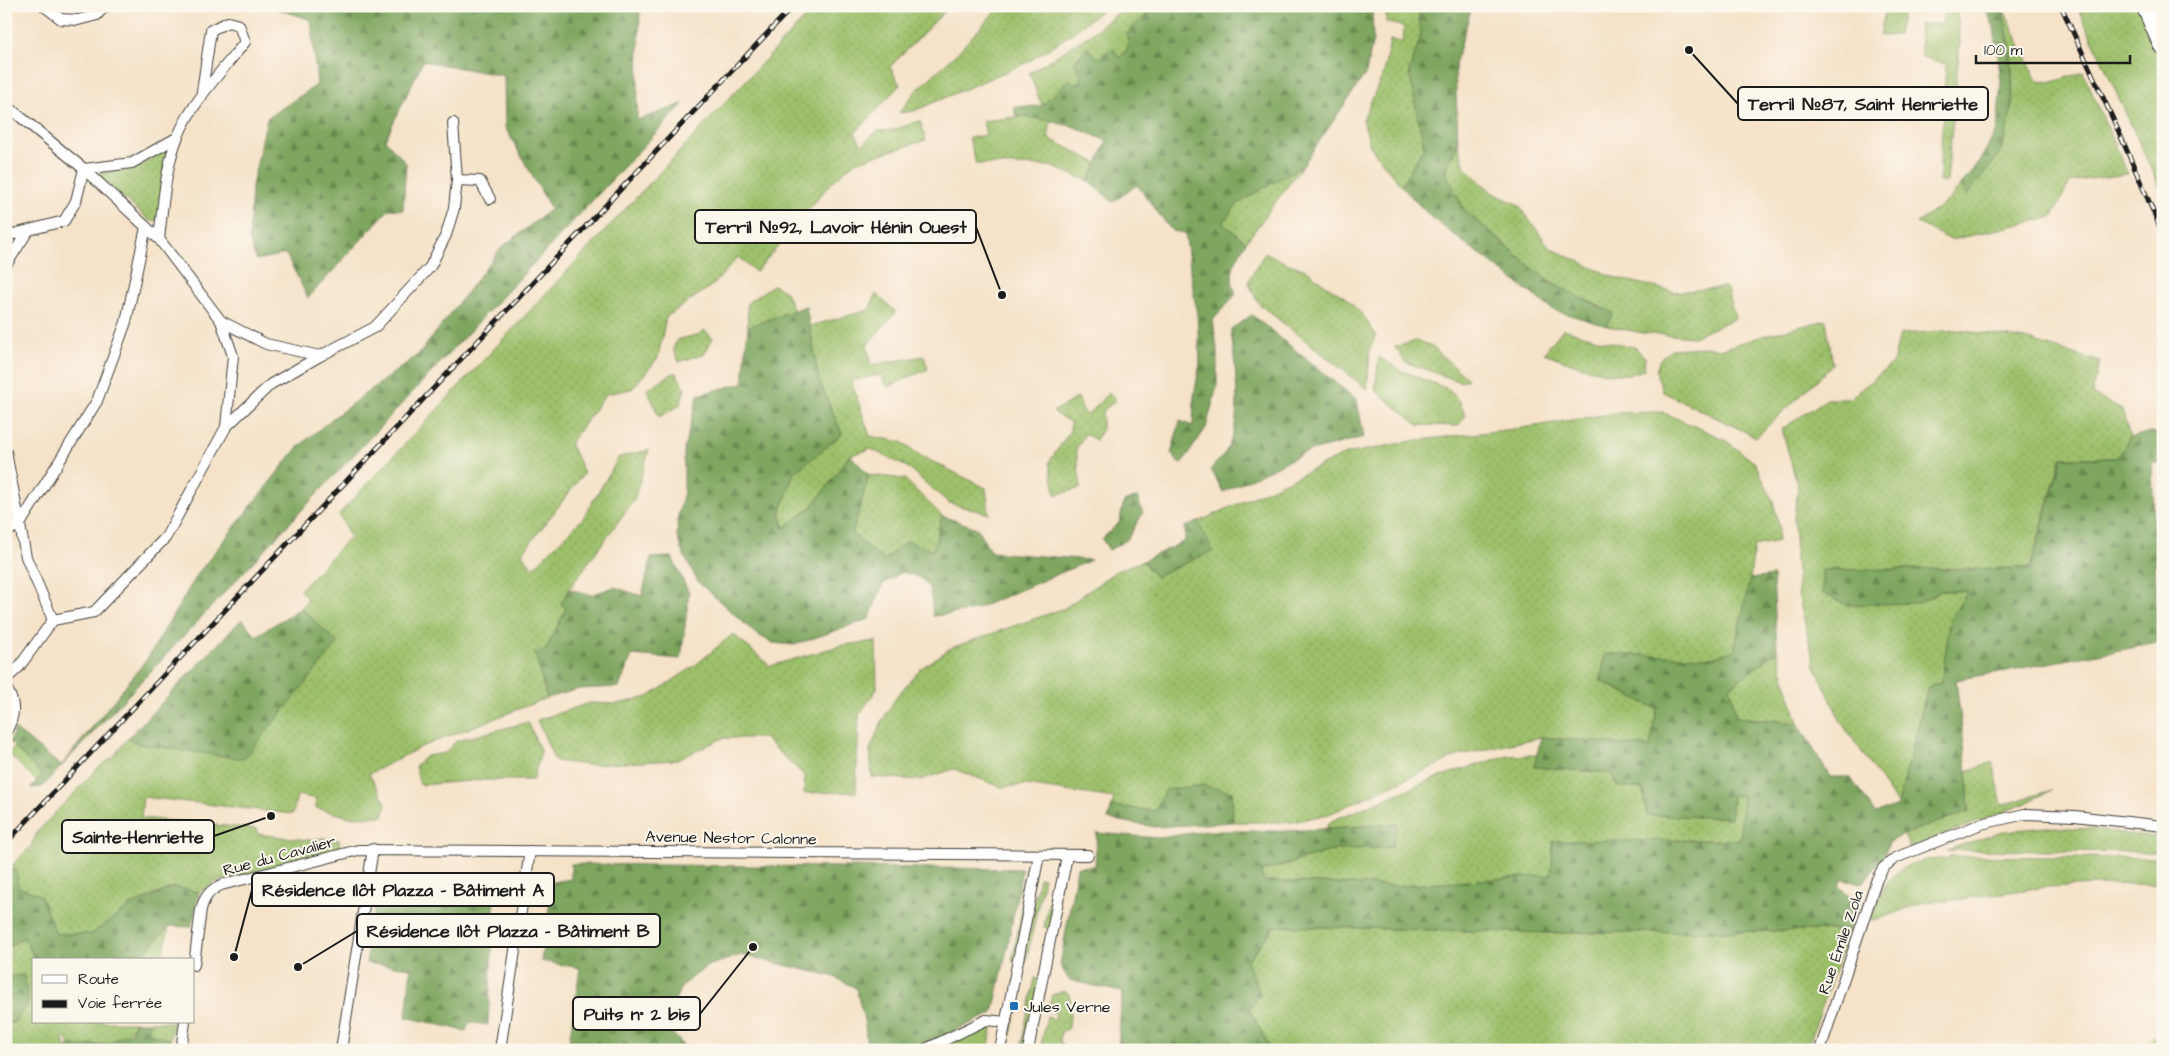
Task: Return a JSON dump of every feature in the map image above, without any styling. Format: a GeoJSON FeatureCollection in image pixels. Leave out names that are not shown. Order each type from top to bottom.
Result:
{"type":"FeatureCollection","features":[{"type":"Feature","properties":{"kind":"highway"},"geometry":{"type":"LineString","coordinates":[[2146,6],[2163,45]]}},
{"type":"Feature","properties":{"kind":"street"},"geometry":{"type":"LineString","coordinates":[[44,6],[61,19],[78,20],[97,15],[105,6]]}},
{"type":"Feature","properties":{"kind":"street"},"geometry":{"type":"LineString","coordinates":[[159,238],[164,185],[178,136],[201,98],[245,42],[239,25],[228,22],[211,30],[201,98]]}},
{"type":"Feature","properties":{"kind":"street"},"geometry":{"type":"LineString","coordinates":[[6,105],[84,169],[159,238],[221,321],[233,356],[226,427]]}},
{"type":"Feature","properties":{"kind":"street"},"geometry":{"type":"LineString","coordinates":[[6,679],[19,667],[53,620],[94,612],[166,537],[226,427],[271,384],[375,327],[430,267],[446,235],[454,208],[457,180],[453,123]]}},
{"type":"Feature","properties":{"kind":"street"},"geometry":{"type":"LineString","coordinates":[[84,169],[132,163],[178,136]]}},
{"type":"Feature","properties":{"kind":"street"},"geometry":{"type":"LineString","coordinates":[[6,236],[64,221],[76,201],[84,169]]}},
{"type":"Feature","properties":{"kind":"street"},"geometry":{"type":"LineString","coordinates":[[457,180],[480,181],[490,198]]}},
{"type":"Feature","properties":{"kind":"street"},"geometry":{"type":"LineString","coordinates":[[6,532],[20,524],[96,400],[126,322],[146,227]]}},
{"type":"Feature","properties":{"kind":"street"},"geometry":{"type":"LineString","coordinates":[[6,265],[28,231]]}},
{"type":"Feature","properties":{"kind":"street"},"geometry":{"type":"LineString","coordinates":[[221,321],[266,344],[320,356]]}},
{"type":"Feature","properties":{"kind":"street"},"geometry":{"type":"LineString","coordinates":[[6,452],[26,557],[53,620]]}},
{"type":"Feature","properties":{"kind":"street"},"geometry":{"type":"LineString","coordinates":[[6,688],[14,706],[11,722],[6,732]]}},
{"type":"Feature","properties":{"kind":"street","name":"Rue Émile Zola"},"geometry":{"type":"LineString","coordinates":[[1820,1050],[1877,879],[1886,864],[1902,854],[1981,824],[2025,814],[2075,816],[2163,826]]}},
{"type":"Feature","properties":{"kind":"street"},"geometry":{"type":"LineString","coordinates":[[341,1050],[373,849]]}},
{"type":"Feature","properties":{"kind":"street","name":"Avenue Nestor Calonne"},"geometry":{"type":"LineString","coordinates":[[373,849],[1088,855]]}},
{"type":"Feature","properties":{"kind":"street","name":"Rue du Cavalier"},"geometry":{"type":"LineString","coordinates":[[195,958],[204,900],[209,892],[221,885],[358,850],[373,849]]}},
{"type":"Feature","properties":{"kind":"street"},"geometry":{"type":"LineString","coordinates":[[500,1050],[530,851]]}},
{"type":"Feature","properties":{"kind":"street"},"geometry":{"type":"LineString","coordinates":[[1000,1050],[1039,855]]}},
{"type":"Feature","properties":{"kind":"street"},"geometry":{"type":"LineString","coordinates":[[1028,1050],[1067,856]]}},
{"type":"Feature","properties":{"kind":"street"},"geometry":{"type":"LineString","coordinates":[[924,1050],[986,1020],[1006,1022]]}},
{"type":"Feature","properties":{"kind":"street"},"geometry":{"type":"LineString","coordinates":[[181,1050],[185,1024]]}},
{"type":"Feature","properties":{"kind":"green space"},"geometry":{"type":"Polygon","coordinates":[[[269,6],[640,6],[637,120],[683,104],[42,787],[31,788],[42,775],[10,742],[15,729],[61,766],[147,659],[199,572],[297,448],[333,418],[420,353],[501,248],[551,209],[505,127],[504,76],[423,61],[385,140],[406,163],[403,210],[389,209],[308,298],[286,254],[256,260],[249,239],[252,186],[267,118],[317,85],[311,20],[269,6]]]}},
{"type":"Feature","properties":{"kind":"green space"},"geometry":{"type":"Polygon","coordinates":[[[816,6],[950,6],[890,67],[900,85],[855,133],[862,145],[877,131],[893,130],[920,121],[926,140],[855,162],[830,184],[756,272],[738,257],[714,284],[666,317],[658,358],[632,389],[606,394],[570,443],[584,473],[522,554],[533,568],[583,518],[619,457],[649,450],[634,500],[569,589],[561,604],[566,609],[546,649],[535,653],[547,698],[421,747],[369,774],[386,803],[383,816],[349,817],[316,808],[316,799],[297,795],[293,814],[143,797],[141,818],[257,829],[257,834],[308,840],[322,838],[339,840],[341,851],[216,882],[199,892],[173,887],[130,906],[92,934],[56,934],[40,895],[18,887],[16,870],[7,870],[31,846],[38,831],[98,768],[113,757],[128,738],[139,744],[338,643],[301,608],[308,600],[300,590],[350,537],[339,514],[816,6]]]}},
{"type":"Feature","properties":{"kind":"green space"},"geometry":{"type":"Polygon","coordinates":[[[1000,6],[1107,6],[1071,34],[1028,62],[914,111],[899,113],[915,92],[957,53],[1000,6]]]}},
{"type":"Feature","properties":{"kind":"green space"},"geometry":{"type":"Polygon","coordinates":[[[1127,6],[1167,6],[1151,10],[1120,58],[1098,58],[1087,48],[1082,78],[1076,85],[1069,79],[1042,106],[1029,73],[1091,34],[1127,6]]]}},
{"type":"Feature","properties":{"kind":"green space"},"geometry":{"type":"Polygon","coordinates":[[[1167,6],[1372,6],[1373,39],[1366,73],[1303,165],[1237,204],[1223,223],[1246,242],[1232,273],[1236,294],[1213,320],[1217,348],[1217,386],[1206,428],[1181,465],[1171,454],[1180,421],[1193,426],[1194,396],[1200,363],[1197,315],[1185,233],[1172,231],[1137,185],[1113,202],[1089,181],[1107,141],[1072,126],[1024,116],[1016,117],[1014,107],[1042,106],[1069,79],[1077,85],[1082,78],[1074,62],[1087,48],[1098,58],[1113,48],[1120,58],[1128,48],[1127,33],[1151,10],[1167,6]]]}},
{"type":"Feature","properties":{"kind":"green space"},"geometry":{"type":"Polygon","coordinates":[[[1386,6],[1419,6],[1420,39],[1409,72],[1424,147],[1401,186],[1370,146],[1363,119],[1384,72],[1390,40],[1403,42],[1404,27],[1386,22],[1386,6]]]}},
{"type":"Feature","properties":{"kind":"green space"},"geometry":{"type":"Polygon","coordinates":[[[1419,6],[1472,6],[1455,65],[1458,143],[1445,171],[1465,211],[1549,282],[1613,313],[1607,326],[1553,310],[1432,218],[1401,186],[1424,147],[1409,72],[1420,39],[1419,6]]]}},
{"type":"Feature","properties":{"kind":"green space"},"geometry":{"type":"Polygon","coordinates":[[[1886,6],[1904,6],[1898,35],[1880,36],[1886,6]]]}},
{"type":"Feature","properties":{"kind":"green space"},"geometry":{"type":"Polygon","coordinates":[[[1944,6],[1956,6],[1960,41],[1947,182],[1939,181],[1946,64],[1922,57],[1919,24],[1942,24],[1944,6]]]}},
{"type":"Feature","properties":{"kind":"green space"},"geometry":{"type":"Polygon","coordinates":[[[1984,6],[2002,6],[2011,59],[2011,112],[2000,152],[1966,196],[1962,184],[1979,162],[1997,130],[2001,81],[1994,27],[1984,6]]]}},
{"type":"Feature","properties":{"kind":"green space"},"geometry":{"type":"Polygon","coordinates":[[[2002,6],[2037,81],[2053,82],[2083,72],[2128,174],[2070,182],[2052,217],[1951,240],[1917,223],[1948,201],[1962,184],[1966,196],[2002,148],[2013,100],[2011,50],[2002,6]]]}},
{"type":"Feature","properties":{"kind":"green space"},"geometry":{"type":"Polygon","coordinates":[[[2077,6],[2139,6],[2163,60],[2163,195],[2077,6]]]}},
{"type":"Feature","properties":{"kind":"green space"},"geometry":{"type":"Polygon","coordinates":[[[1024,116],[1051,121],[1048,138],[1097,163],[1089,181],[1050,166],[976,164],[969,138],[986,135],[983,121],[1024,116]]]}},
{"type":"Feature","properties":{"kind":"green space"},"geometry":{"type":"Polygon","coordinates":[[[1458,143],[1465,168],[1493,193],[1519,205],[1550,248],[1613,277],[1675,292],[1726,287],[1735,318],[1694,337],[1643,333],[1607,326],[1612,313],[1549,282],[1465,211],[1444,171],[1458,143]]]}},
{"type":"Feature","properties":{"kind":"green space"},"geometry":{"type":"Polygon","coordinates":[[[164,149],[168,150],[169,154],[158,220],[150,221],[102,179],[101,174],[134,169],[164,149]]]}},
{"type":"Feature","properties":{"kind":"green space"},"geometry":{"type":"Polygon","coordinates":[[[1303,165],[1246,242],[1223,223],[1237,204],[1303,165]]]}},
{"type":"Feature","properties":{"kind":"green space"},"geometry":{"type":"Polygon","coordinates":[[[1265,252],[1286,263],[1307,270],[1346,298],[1363,315],[1376,335],[1370,350],[1367,389],[1259,304],[1248,282],[1265,252]]]}},
{"type":"Feature","properties":{"kind":"green space"},"geometry":{"type":"Polygon","coordinates":[[[773,285],[786,292],[794,311],[748,327],[747,303],[773,285]]]}},
{"type":"Feature","properties":{"kind":"green space"},"geometry":{"type":"Polygon","coordinates":[[[876,294],[896,312],[867,345],[871,365],[924,356],[928,369],[888,387],[880,375],[851,381],[870,436],[902,442],[921,456],[986,488],[989,514],[949,503],[907,467],[871,449],[850,455],[813,506],[785,528],[780,513],[794,472],[842,434],[819,381],[810,326],[869,310],[876,294]]]}},
{"type":"Feature","properties":{"kind":"green space"},"geometry":{"type":"Polygon","coordinates":[[[806,306],[819,381],[842,434],[794,473],[780,513],[784,528],[813,506],[850,455],[869,475],[852,534],[884,560],[907,541],[933,551],[942,516],[977,528],[991,552],[1091,560],[971,611],[933,616],[928,586],[919,578],[902,572],[883,584],[869,619],[794,645],[773,643],[756,634],[698,582],[683,554],[677,536],[678,515],[684,492],[684,450],[698,395],[743,383],[748,327],[806,306]]]}},
{"type":"Feature","properties":{"kind":"green space"},"geometry":{"type":"Polygon","coordinates":[[[1252,315],[1357,400],[1364,437],[1304,453],[1223,492],[1211,469],[1226,451],[1232,438],[1235,423],[1237,391],[1231,329],[1252,315]]]}},
{"type":"Feature","properties":{"kind":"green space"},"geometry":{"type":"Polygon","coordinates":[[[1826,320],[1833,365],[1756,437],[1663,392],[1656,371],[1660,359],[1671,349],[1704,347],[1722,349],[1766,335],[1826,320]]]}},
{"type":"Feature","properties":{"kind":"green space"},"geometry":{"type":"Polygon","coordinates":[[[1563,329],[1604,341],[1635,347],[1645,357],[1644,369],[1622,375],[1608,373],[1580,366],[1544,353],[1563,329]]]}},
{"type":"Feature","properties":{"kind":"green space"},"geometry":{"type":"Polygon","coordinates":[[[704,330],[713,338],[704,354],[679,362],[673,349],[677,340],[700,334],[704,330]]]}},
{"type":"Feature","properties":{"kind":"green space"},"geometry":{"type":"Polygon","coordinates":[[[1957,330],[2025,339],[2100,362],[2092,394],[2122,410],[2130,437],[2117,458],[2061,458],[2030,568],[1822,570],[1918,603],[1941,591],[1968,591],[1950,619],[1942,681],[1928,687],[1898,805],[1841,722],[1815,666],[1798,594],[1794,517],[1798,488],[1782,429],[1827,399],[1849,399],[1893,363],[1900,334],[1957,330]]]}},
{"type":"Feature","properties":{"kind":"green space"},"geometry":{"type":"Polygon","coordinates":[[[1416,341],[1430,345],[1468,379],[1461,382],[1405,362],[1395,347],[1416,341]]]}},
{"type":"Feature","properties":{"kind":"green space"},"geometry":{"type":"Polygon","coordinates":[[[1379,357],[1400,370],[1448,389],[1460,402],[1465,416],[1458,426],[1418,425],[1375,390],[1379,357]]]}},
{"type":"Feature","properties":{"kind":"green space"},"geometry":{"type":"Polygon","coordinates":[[[675,372],[685,388],[680,405],[659,417],[647,389],[675,372]]]}},
{"type":"Feature","properties":{"kind":"green space"},"geometry":{"type":"Polygon","coordinates":[[[1109,392],[1116,400],[1102,412],[1102,429],[1096,440],[1085,434],[1076,449],[1081,488],[1056,495],[1049,462],[1070,431],[1070,422],[1053,412],[1078,397],[1082,409],[1088,415],[1109,392]]]}},
{"type":"Feature","properties":{"kind":"green space"},"geometry":{"type":"Polygon","coordinates":[[[1662,412],[1724,439],[1755,463],[1773,501],[1779,527],[1778,541],[1754,546],[1750,579],[1734,650],[1716,657],[1605,655],[1601,681],[1657,709],[1650,747],[1541,737],[1457,756],[1329,814],[1293,822],[1233,822],[1232,792],[1155,811],[1112,806],[1114,798],[1026,785],[1001,787],[954,769],[920,780],[872,777],[870,750],[882,721],[897,696],[920,669],[951,648],[1065,608],[1116,571],[1143,561],[1155,577],[1212,551],[1198,522],[1346,454],[1412,441],[1522,428],[1616,413],[1662,412]]]}},
{"type":"Feature","properties":{"kind":"green space"},"geometry":{"type":"Polygon","coordinates":[[[2152,432],[2163,436],[2163,463],[2152,463],[2158,643],[1956,680],[1967,771],[1969,811],[1904,834],[1889,842],[1885,854],[1863,883],[1841,880],[1839,887],[1848,894],[1856,906],[1849,930],[1554,933],[1275,926],[1247,961],[1261,995],[1249,1009],[1271,1050],[1118,1050],[1122,992],[1069,980],[1060,965],[1077,867],[1095,866],[1097,833],[1158,838],[1206,831],[1288,831],[1397,824],[1392,847],[1334,850],[1260,872],[1265,881],[1399,886],[1551,875],[1553,841],[1740,840],[1743,796],[1732,795],[1731,818],[1647,815],[1643,789],[1617,786],[1611,773],[1534,767],[1541,737],[1650,747],[1657,709],[1601,681],[1605,654],[1716,657],[1734,650],[1750,579],[1773,576],[1777,651],[1730,687],[1736,717],[1798,723],[1830,777],[1850,777],[1875,813],[1898,805],[1928,687],[1942,681],[1950,619],[1968,591],[1941,591],[1918,603],[1847,605],[1822,593],[1822,570],[2030,568],[2062,458],[2117,458],[2130,437],[2152,432]]]}},
{"type":"Feature","properties":{"kind":"green space"},"geometry":{"type":"Polygon","coordinates":[[[869,475],[905,479],[942,516],[933,551],[884,560],[852,534],[869,475]]]}},
{"type":"Feature","properties":{"kind":"green space"},"geometry":{"type":"Polygon","coordinates":[[[1137,497],[1143,513],[1127,540],[1109,550],[1102,539],[1119,523],[1124,502],[1137,497]]]}},
{"type":"Feature","properties":{"kind":"green space"},"geometry":{"type":"Polygon","coordinates":[[[1198,522],[1213,551],[1155,577],[1143,561],[1185,541],[1185,527],[1198,522]]]}},
{"type":"Feature","properties":{"kind":"green space"},"geometry":{"type":"Polygon","coordinates":[[[672,557],[689,593],[681,659],[632,655],[619,687],[580,689],[547,698],[535,653],[546,649],[566,609],[561,604],[569,589],[591,595],[614,587],[642,596],[651,558],[672,557]]]}},
{"type":"Feature","properties":{"kind":"green space"},"geometry":{"type":"Polygon","coordinates":[[[301,608],[338,643],[244,759],[139,744],[128,738],[242,619],[256,636],[301,608]]]}},
{"type":"Feature","properties":{"kind":"green space"},"geometry":{"type":"Polygon","coordinates":[[[733,634],[770,666],[843,645],[876,641],[877,689],[859,715],[856,792],[804,793],[805,776],[764,738],[723,738],[677,760],[587,765],[555,761],[537,720],[590,703],[617,704],[648,697],[693,667],[733,634]]]}},
{"type":"Feature","properties":{"kind":"green space"},"geometry":{"type":"Polygon","coordinates":[[[1777,651],[1798,723],[1736,717],[1730,687],[1777,651]]]}},
{"type":"Feature","properties":{"kind":"green space"},"geometry":{"type":"Polygon","coordinates":[[[528,722],[541,752],[533,780],[482,780],[420,785],[415,766],[426,756],[445,753],[456,741],[528,722]]]}},
{"type":"Feature","properties":{"kind":"green space"},"geometry":{"type":"Polygon","coordinates":[[[14,747],[42,775],[36,781],[8,753],[14,747]]]}},
{"type":"Feature","properties":{"kind":"green space"},"geometry":{"type":"Polygon","coordinates":[[[1537,755],[1534,767],[1611,773],[1617,786],[1643,789],[1647,815],[1731,817],[1732,795],[1743,796],[1740,840],[1553,841],[1552,875],[1399,886],[1265,881],[1260,872],[1334,850],[1392,847],[1396,824],[1326,828],[1331,821],[1438,777],[1506,756],[1537,755]]]}},
{"type":"Feature","properties":{"kind":"green space"},"geometry":{"type":"Polygon","coordinates":[[[1993,762],[2002,805],[2052,790],[2026,803],[1909,848],[1904,834],[1969,811],[1967,771],[1993,762]]]}},
{"type":"Feature","properties":{"kind":"green space"},"geometry":{"type":"Polygon","coordinates":[[[1202,785],[1232,792],[1233,822],[1155,827],[1108,819],[1112,806],[1155,811],[1165,790],[1202,785]]]}},
{"type":"Feature","properties":{"kind":"green space"},"geometry":{"type":"Polygon","coordinates":[[[2046,827],[2090,829],[2163,838],[2163,852],[1947,850],[2005,831],[2046,827]]]}},
{"type":"Feature","properties":{"kind":"green space"},"geometry":{"type":"Polygon","coordinates":[[[1949,856],[2163,858],[2163,885],[2130,884],[2045,887],[1947,901],[1924,902],[1874,921],[1871,918],[1883,890],[1897,872],[1918,862],[1932,859],[1948,859],[1949,856]]]}},
{"type":"Feature","properties":{"kind":"green space"},"geometry":{"type":"Polygon","coordinates":[[[571,864],[1022,869],[993,1013],[913,1050],[867,1050],[865,1024],[856,988],[832,976],[741,955],[707,966],[682,986],[663,1023],[688,1050],[568,1050],[580,968],[541,961],[553,882],[571,879],[571,864]]]}},
{"type":"Feature","properties":{"kind":"green space"},"geometry":{"type":"Polygon","coordinates":[[[7,870],[16,870],[18,887],[40,895],[56,934],[92,934],[130,906],[173,887],[199,892],[191,927],[169,926],[140,958],[34,958],[24,937],[6,948],[7,870]]]}},
{"type":"Feature","properties":{"kind":"green space"},"geometry":{"type":"Polygon","coordinates":[[[1028,878],[1032,878],[1015,961],[1012,961],[1028,878]]]}},
{"type":"Feature","properties":{"kind":"green space"},"geometry":{"type":"Polygon","coordinates":[[[1039,878],[1044,878],[1026,963],[1021,962],[1039,878]]]}},
{"type":"Feature","properties":{"kind":"green space"},"geometry":{"type":"Polygon","coordinates":[[[1054,878],[1060,878],[1050,928],[1044,927],[1054,878]]]}},
{"type":"Feature","properties":{"kind":"green space"},"geometry":{"type":"Polygon","coordinates":[[[379,882],[495,889],[488,1025],[469,1022],[466,1031],[406,1017],[411,968],[366,963],[379,882]]]}},
{"type":"Feature","properties":{"kind":"green space"},"geometry":{"type":"Polygon","coordinates":[[[169,926],[162,958],[140,958],[169,926]]]}},
{"type":"Feature","properties":{"kind":"green space"},"geometry":{"type":"Polygon","coordinates":[[[1275,926],[1554,933],[1849,930],[1807,1050],[1271,1050],[1249,1009],[1247,961],[1275,926]]]}},
{"type":"Feature","properties":{"kind":"green space"},"geometry":{"type":"Polygon","coordinates":[[[25,937],[34,958],[32,958],[32,1024],[134,1024],[130,1030],[116,1040],[98,1045],[70,1046],[67,1038],[63,1039],[65,1047],[63,1050],[6,1050],[6,1023],[14,1023],[24,976],[6,976],[6,948],[25,937]]]}},
{"type":"Feature","properties":{"kind":"green space"},"geometry":{"type":"Polygon","coordinates":[[[24,975],[28,1002],[14,1023],[6,1023],[6,976],[24,975]]]}},
{"type":"Feature","properties":{"kind":"green space"},"geometry":{"type":"Polygon","coordinates":[[[1035,978],[1039,979],[1025,1050],[1020,1050],[1035,978]]]}},
{"type":"Feature","properties":{"kind":"green space"},"geometry":{"type":"Polygon","coordinates":[[[1064,991],[1069,994],[1071,1002],[1069,1028],[1061,1032],[1060,1042],[1064,1047],[1070,1048],[1069,1050],[1040,1050],[1047,1017],[1055,1019],[1056,1013],[1048,1011],[1052,995],[1064,991]]]}},
{"type":"Feature","properties":{"kind":"green space"},"geometry":{"type":"Polygon","coordinates":[[[1010,1013],[1015,1014],[1008,1050],[1003,1050],[1010,1013]]]}},
{"type":"Feature","properties":{"kind":"green space"},"geometry":{"type":"Polygon","coordinates":[[[134,1024],[149,1024],[149,1033],[170,1040],[168,1049],[124,1047],[123,1050],[63,1050],[70,1046],[103,1045],[131,1032],[134,1024]]]}},
{"type":"Feature","properties":{"kind":"green space"},"geometry":{"type":"Polygon","coordinates":[[[149,1024],[173,1024],[170,1040],[149,1033],[149,1024]]]}},
{"type":"Feature","properties":{"kind":"green space"},"geometry":{"type":"Polygon","coordinates":[[[981,1024],[984,1030],[992,1029],[988,1050],[936,1050],[960,1039],[981,1024]]]}},
{"type":"Feature","properties":{"kind":"green space"},"geometry":{"type":"Polygon","coordinates":[[[2153,1036],[2163,1050],[2139,1050],[2153,1036]]]}},
{"type":"Feature","properties":{"kind":"railway"},"geometry":{"type":"LineString","coordinates":[[6,843],[793,6]]}},
{"type":"Feature","properties":{"kind":"railway"},"geometry":{"type":"LineString","coordinates":[[2061,6],[2163,234]]}},
{"type":"Feature","properties":{"kind":"place","name":"Terril №87, Saint Henriette"},"geometry":{"type":"Point","coordinates":[1689,50]}},
{"type":"Feature","properties":{"kind":"place","name":"Terril №92, Lavoir Hénin Ouest"},"geometry":{"type":"Point","coordinates":[1002,295]}},
{"type":"Feature","properties":{"kind":"place","name":"Sainte-Henriette"},"geometry":{"type":"Point","coordinates":[271,816]}},
{"type":"Feature","properties":{"kind":"place","name":"Puits n° 2 bis"},"geometry":{"type":"Point","coordinates":[753,947]}},
{"type":"Feature","properties":{"kind":"place","name":"Résidence Ilôt Plazza - Bâtiment A"},"geometry":{"type":"Point","coordinates":[234,957]}},
{"type":"Feature","properties":{"kind":"place","name":"Résidence Ilôt Plazza - Bâtiment B"},"geometry":{"type":"Point","coordinates":[298,967]}},
{"type":"Feature","properties":{"kind":"place","name":"Jules Verne"},"geometry":{"type":"Point","coordinates":[1014,1006]}}]}
